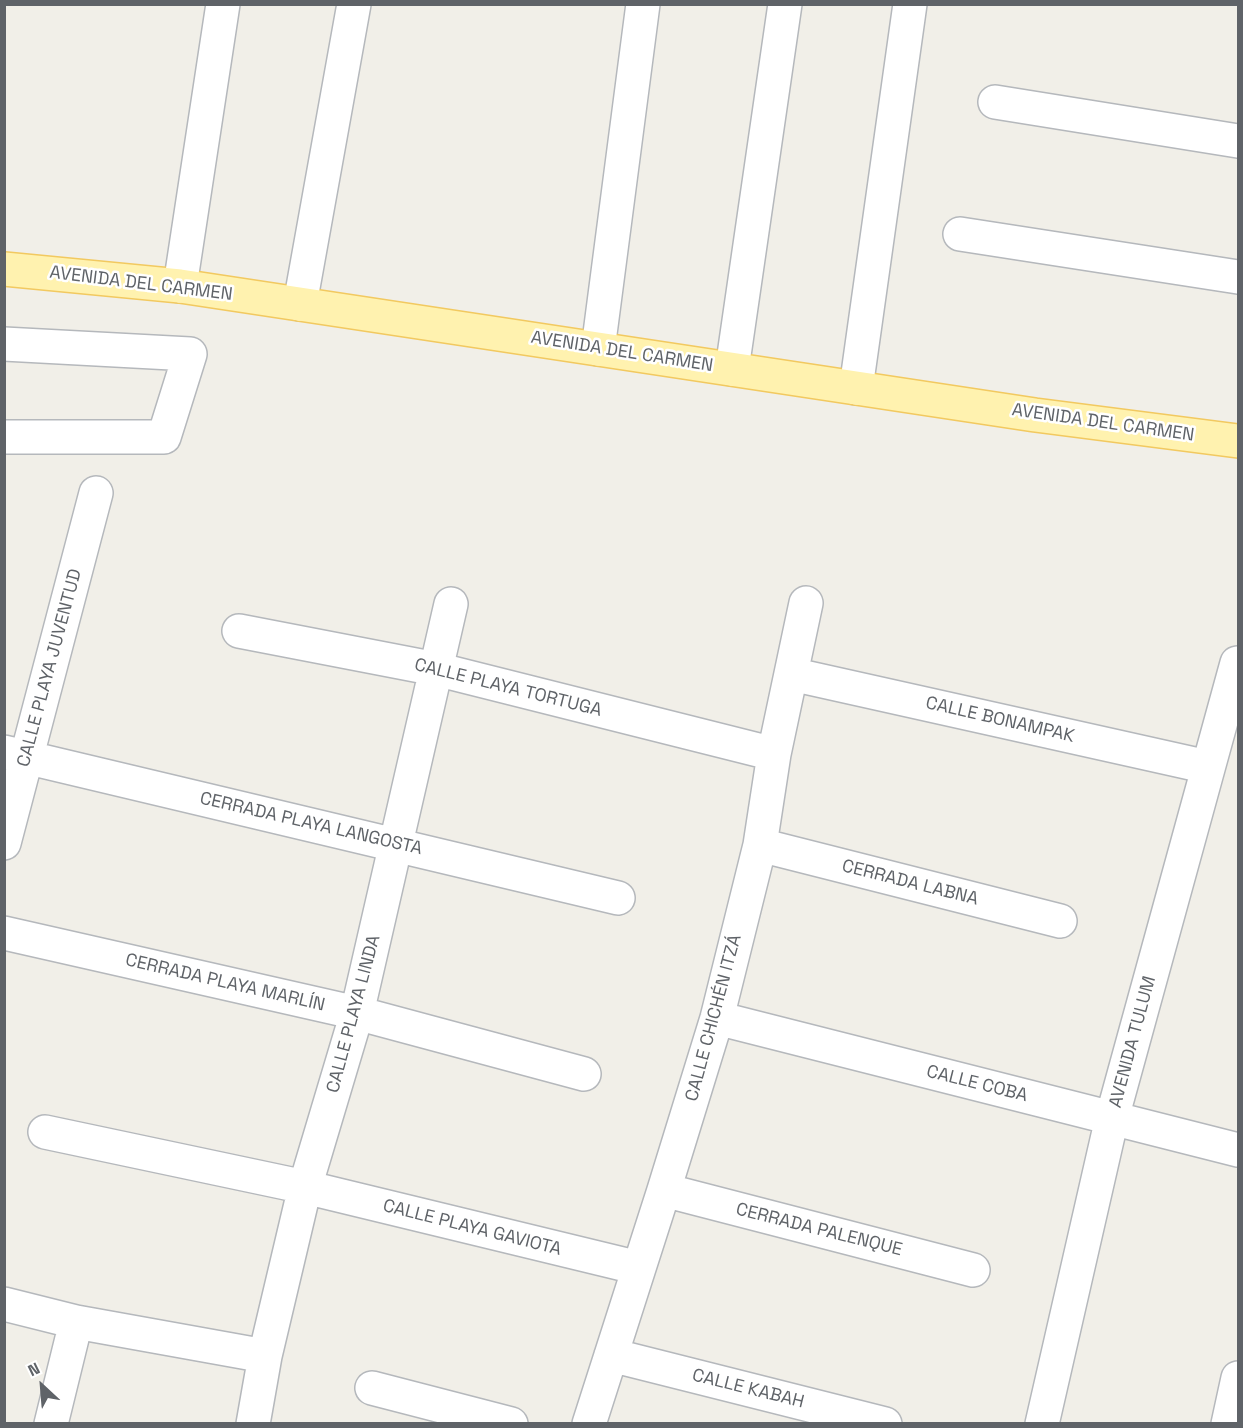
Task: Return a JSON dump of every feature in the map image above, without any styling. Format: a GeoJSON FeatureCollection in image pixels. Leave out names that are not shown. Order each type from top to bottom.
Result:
{"type":"FeatureCollection","features":[{"type":"Feature","properties":{"kind":"main road","name":"AVENIDA DEL CARMEN"},"geometry":{"type":"LineString","coordinates":[[4,269],[180,286],[1035,415],[1239,441]]}},
{"type":"Feature","properties":{"kind":"street"},"geometry":{"type":"LineString","coordinates":[[180,286],[223,4]]}},
{"type":"Feature","properties":{"kind":"street"},"geometry":{"type":"LineString","coordinates":[[300,304],[354,4]]}},
{"type":"Feature","properties":{"kind":"street"},"geometry":{"type":"LineString","coordinates":[[598,349],[643,4]]}},
{"type":"Feature","properties":{"kind":"street"},"geometry":{"type":"LineString","coordinates":[[732,369],[784,4]]}},
{"type":"Feature","properties":{"kind":"street"},"geometry":{"type":"LineString","coordinates":[[856,388],[910,4]]}},
{"type":"Feature","properties":{"kind":"street"},"geometry":{"type":"LineString","coordinates":[[995,102],[1239,141]]}},
{"type":"Feature","properties":{"kind":"street"},"geometry":{"type":"LineString","coordinates":[[960,234],[1239,277]]}},
{"type":"Feature","properties":{"kind":"street"},"geometry":{"type":"LineString","coordinates":[[4,344],[190,354],[164,437],[4,437]]}},
{"type":"Feature","properties":{"kind":"street","name":"CALLE PLAYA JUVENTUD"},"geometry":{"type":"LineString","coordinates":[[4,843],[16,755],[96,493]]}},
{"type":"Feature","properties":{"kind":"street","name":"CALLE CHICHÉN ITZÁ"},"geometry":{"type":"LineString","coordinates":[[589,1424],[717,1018],[760,845],[774,754],[806,603]]}},
{"type":"Feature","properties":{"kind":"street","name":"CALLE PLAYA LINDA"},"geometry":{"type":"LineString","coordinates":[[253,1424],[265,1356],[306,1187],[357,1013],[451,604]]}},
{"type":"Feature","properties":{"kind":"street","name":"CALLE PLAYA TORTUGA"},"geometry":{"type":"LineString","coordinates":[[239,631],[436,669],[774,754]]}},
{"type":"Feature","properties":{"kind":"street","name":"AVENIDA TULUM"},"geometry":{"type":"LineString","coordinates":[[1042,1424],[1112,1118],[1237,663]]}},
{"type":"Feature","properties":{"kind":"street","name":"CALLE BONAMPAK"},"geometry":{"type":"LineString","coordinates":[[791,674],[1208,767]]}},
{"type":"Feature","properties":{"kind":"street","name":"CERRADA PLAYA LANGOSTA"},"geometry":{"type":"LineString","coordinates":[[16,755],[618,898]]}},
{"type":"Feature","properties":{"kind":"street","name":"CERRADA LABNA"},"geometry":{"type":"LineString","coordinates":[[760,845],[1060,921]]}},
{"type":"Feature","properties":{"kind":"street","name":"CERRADA PLAYA MARLÍN"},"geometry":{"type":"LineString","coordinates":[[4,933],[357,1013],[584,1074]]}},
{"type":"Feature","properties":{"kind":"street","name":"CALLE COBA"},"geometry":{"type":"LineString","coordinates":[[717,1018],[1239,1150]]}},
{"type":"Feature","properties":{"kind":"street","name":"CALLE PLAYA GAVIOTA"},"geometry":{"type":"LineString","coordinates":[[45,1132],[306,1187],[639,1268]]}},
{"type":"Feature","properties":{"kind":"street","name":"CERRADA PALENQUE"},"geometry":{"type":"LineString","coordinates":[[664,1190],[973,1269]]}},
{"type":"Feature","properties":{"kind":"street"},"geometry":{"type":"LineString","coordinates":[[4,1304],[76,1322],[265,1356]]}},
{"type":"Feature","properties":{"kind":"street"},"geometry":{"type":"LineString","coordinates":[[51,1424],[76,1322]]}},
{"type":"Feature","properties":{"kind":"street","name":"CALLE KABAH"},"geometry":{"type":"LineString","coordinates":[[611,1355],[885,1424]]}},
{"type":"Feature","properties":{"kind":"street"},"geometry":{"type":"LineString","coordinates":[[1228,1424],[1239,1378]]}},
{"type":"Feature","properties":{"kind":"street"},"geometry":{"type":"LineString","coordinates":[[372,1388],[511,1424]]}}]}
